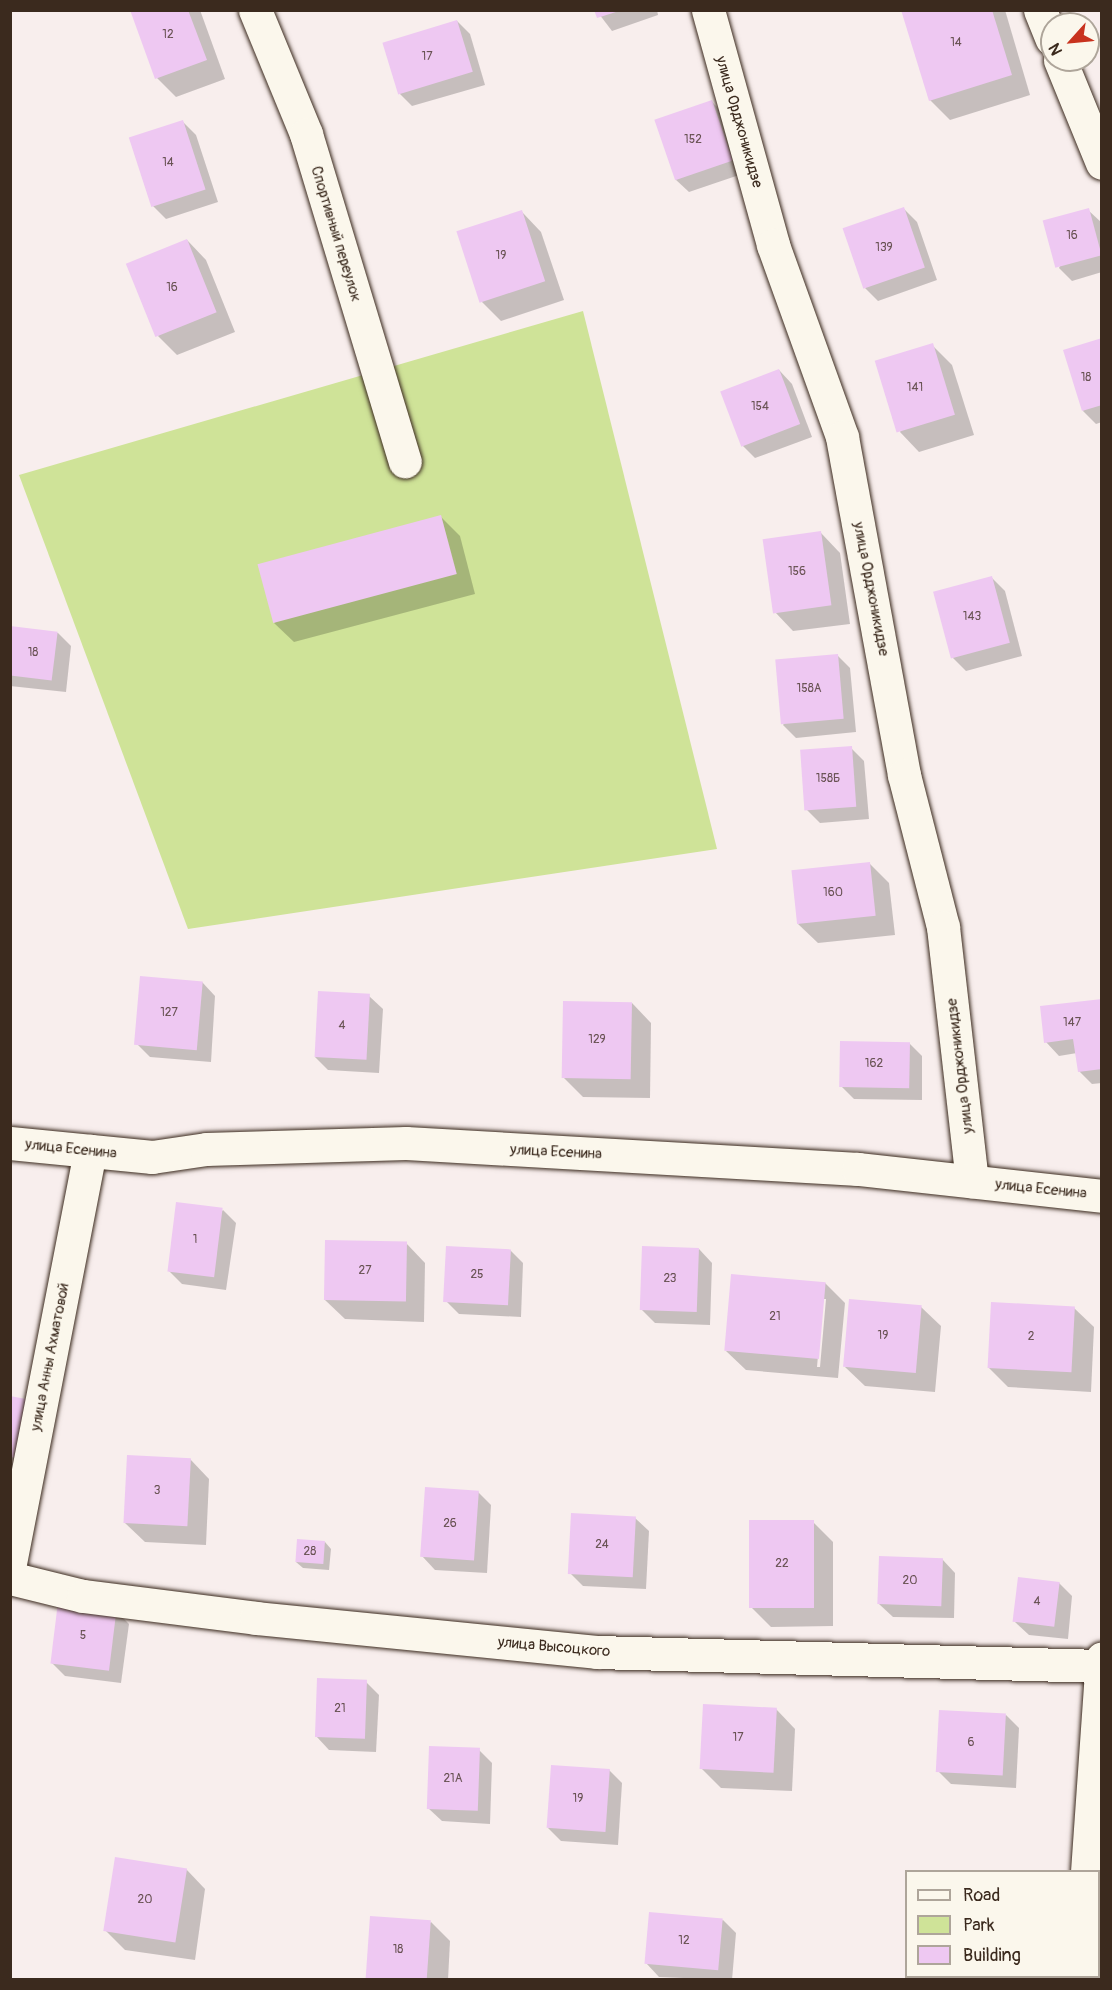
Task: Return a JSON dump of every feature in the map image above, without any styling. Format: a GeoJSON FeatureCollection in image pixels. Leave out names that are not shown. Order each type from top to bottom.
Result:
{"type":"FeatureCollection","features":[{"type":"Feature","properties":{"kind":"street","name":"Спортивный переулок"},"geometry":{"type":"LineString","coordinates":[[255,10],[306,134],[405,461]]}},
{"type":"Feature","properties":{"kind":"street","name":"улица Орджоникидзе"},"geometry":{"type":"LineString","coordinates":[[708,10],[773,245],[842,437],[903,775],[943,927],[972,1181]]}},
{"type":"Feature","properties":{"kind":"street"},"geometry":{"type":"LineString","coordinates":[[1065,72],[1101,163]]}},
{"type":"Feature","properties":{"kind":"street","name":"улица Есенина"},"geometry":{"type":"LineString","coordinates":[[10,1143],[152,1157],[206,1149],[406,1143],[858,1168],[1101,1196]]}},
{"type":"Feature","properties":{"kind":"street","name":"улица Анны Ахматовой"},"geometry":{"type":"LineString","coordinates":[[10,1563],[90,1151]]}},
{"type":"Feature","properties":{"kind":"street","name":"улица Высоцкого"},"geometry":{"type":"LineString","coordinates":[[10,1578],[83,1596],[256,1618],[597,1652],[1101,1663]]}},
{"type":"Feature","properties":{"kind":"street"},"geometry":{"type":"LineString","coordinates":[[1087,1870],[1101,1663]]}},
{"type":"Feature","properties":{"kind":"green space"},"geometry":{"type":"Polygon","coordinates":[[[583,311],[717,849],[188,929],[19,475],[583,311]]]}},
{"type":"Feature","properties":{"kind":"building"},"geometry":{"type":"Polygon","coordinates":[[[130,10],[188,10],[207,60],[155,79],[130,10]]]}},
{"type":"Feature","properties":{"kind":"building"},"geometry":{"type":"Polygon","coordinates":[[[594,10],[619,10],[619,11],[597,18],[594,10]]]}},
{"type":"Feature","properties":{"kind":"building"},"geometry":{"type":"Polygon","coordinates":[[[901,10],[992,10],[1012,75],[929,101],[901,10]]]}},
{"type":"Feature","properties":{"kind":"building"},"geometry":{"type":"Polygon","coordinates":[[[457,20],[473,72],[398,94],[382,43],[457,20]]]}},
{"type":"Feature","properties":{"kind":"building"},"geometry":{"type":"Polygon","coordinates":[[[712,100],[733,161],[675,180],[654,120],[712,100]]]}},
{"type":"Feature","properties":{"kind":"building"},"geometry":{"type":"Polygon","coordinates":[[[183,120],[206,189],[151,207],[129,138],[183,120]]]}},
{"type":"Feature","properties":{"kind":"building"},"geometry":{"type":"Polygon","coordinates":[[[904,207],[925,268],[863,289],[843,228],[904,207]]]}},
{"type":"Feature","properties":{"kind":"building"},"geometry":{"type":"Polygon","coordinates":[[[1089,208],[1102,255],[1055,268],[1043,220],[1089,208]]]}},
{"type":"Feature","properties":{"kind":"building"},"geometry":{"type":"Polygon","coordinates":[[[522,210],[545,281],[480,303],[456,231],[522,210]]]}},
{"type":"Feature","properties":{"kind":"building"},"geometry":{"type":"Polygon","coordinates":[[[187,239],[217,312],[155,337],[126,264],[187,239]]]}},
{"type":"Feature","properties":{"kind":"building"},"geometry":{"type":"Polygon","coordinates":[[[1102,338],[1102,405],[1082,411],[1063,350],[1102,338]]]}},
{"type":"Feature","properties":{"kind":"building"},"geometry":{"type":"Polygon","coordinates":[[[933,343],[955,415],[897,433],[875,361],[933,343]]]}},
{"type":"Feature","properties":{"kind":"building"},"geometry":{"type":"Polygon","coordinates":[[[779,369],[800,424],[741,447],[720,392],[779,369]]]}},
{"type":"Feature","properties":{"kind":"building"},"geometry":{"type":"Polygon","coordinates":[[[441,515],[457,574],[273,623],[257,564],[441,515]]]}},
{"type":"Feature","properties":{"kind":"building"},"geometry":{"type":"Polygon","coordinates":[[[821,531],[831,605],[773,613],[763,539],[821,531]]]}},
{"type":"Feature","properties":{"kind":"building"},"geometry":{"type":"Polygon","coordinates":[[[992,576],[1010,643],[951,658],[933,592],[992,576]]]}},
{"type":"Feature","properties":{"kind":"building"},"geometry":{"type":"Polygon","coordinates":[[[10,626],[58,632],[52,680],[10,675],[10,626]]]}},
{"type":"Feature","properties":{"kind":"building"},"geometry":{"type":"Polygon","coordinates":[[[838,654],[844,719],[781,724],[775,659],[838,654]]]}},
{"type":"Feature","properties":{"kind":"building"},"geometry":{"type":"Polygon","coordinates":[[[852,746],[856,807],[804,810],[800,750],[852,746]]]}},
{"type":"Feature","properties":{"kind":"building"},"geometry":{"type":"Polygon","coordinates":[[[870,862],[876,916],[797,924],[791,870],[870,862]]]}},
{"type":"Feature","properties":{"kind":"building"},"geometry":{"type":"Polygon","coordinates":[[[140,976],[203,981],[197,1050],[134,1045],[140,976]]]}},
{"type":"Feature","properties":{"kind":"building"},"geometry":{"type":"Polygon","coordinates":[[[318,991],[370,994],[366,1060],[315,1057],[318,991]]]}},
{"type":"Feature","properties":{"kind":"building"},"geometry":{"type":"Polygon","coordinates":[[[1102,999],[1102,1069],[1078,1072],[1073,1039],[1044,1043],[1040,1006],[1102,999]]]}},
{"type":"Feature","properties":{"kind":"building"},"geometry":{"type":"Polygon","coordinates":[[[563,1001],[632,1002],[631,1079],[562,1078],[563,1001]]]}},
{"type":"Feature","properties":{"kind":"building"},"geometry":{"type":"Polygon","coordinates":[[[840,1041],[910,1042],[909,1088],[839,1087],[840,1041]]]}},
{"type":"Feature","properties":{"kind":"building"},"geometry":{"type":"Polygon","coordinates":[[[176,1202],[223,1208],[214,1277],[167,1271],[176,1202]]]}},
{"type":"Feature","properties":{"kind":"building"},"geometry":{"type":"Polygon","coordinates":[[[325,1240],[407,1241],[406,1301],[324,1300],[325,1240]]]}},
{"type":"Feature","properties":{"kind":"building"},"geometry":{"type":"Polygon","coordinates":[[[446,1246],[511,1249],[508,1305],[443,1302],[446,1246]]]}},
{"type":"Feature","properties":{"kind":"building"},"geometry":{"type":"Polygon","coordinates":[[[642,1246],[699,1248],[697,1312],[640,1310],[642,1246]]]}},
{"type":"Feature","properties":{"kind":"building"},"geometry":{"type":"Polygon","coordinates":[[[731,1274],[826,1282],[819,1359],[724,1351],[731,1274]]]}},
{"type":"Feature","properties":{"kind":"building"},"geometry":{"type":"Polygon","coordinates":[[[849,1299],[922,1305],[916,1373],[843,1367],[849,1299]]]}},
{"type":"Feature","properties":{"kind":"building"},"geometry":{"type":"Polygon","coordinates":[[[991,1302],[1075,1306],[1071,1372],[988,1368],[991,1302]]]}},
{"type":"Feature","properties":{"kind":"building"},"geometry":{"type":"Polygon","coordinates":[[[10,1396],[26,1399],[16,1458],[10,1457],[10,1396]]]}},
{"type":"Feature","properties":{"kind":"building"},"geometry":{"type":"Polygon","coordinates":[[[127,1455],[191,1458],[187,1526],[123,1523],[127,1455]]]}},
{"type":"Feature","properties":{"kind":"building"},"geometry":{"type":"Polygon","coordinates":[[[425,1487],[479,1491],[474,1561],[420,1557],[425,1487]]]}},
{"type":"Feature","properties":{"kind":"building"},"geometry":{"type":"Polygon","coordinates":[[[571,1513],[636,1516],[633,1577],[568,1574],[571,1513]]]}},
{"type":"Feature","properties":{"kind":"building"},"geometry":{"type":"Polygon","coordinates":[[[749,1520],[814,1520],[814,1608],[749,1608],[749,1520]]]}},
{"type":"Feature","properties":{"kind":"building"},"geometry":{"type":"Polygon","coordinates":[[[297,1539],[325,1541],[323,1564],[295,1562],[297,1539]]]}},
{"type":"Feature","properties":{"kind":"building"},"geometry":{"type":"Polygon","coordinates":[[[879,1556],[943,1558],[941,1606],[877,1604],[879,1556]]]}},
{"type":"Feature","properties":{"kind":"building"},"geometry":{"type":"Polygon","coordinates":[[[1018,1577],[1060,1582],[1054,1627],[1013,1622],[1018,1577]]]}},
{"type":"Feature","properties":{"kind":"building"},"geometry":{"type":"Polygon","coordinates":[[[58,1602],[117,1609],[109,1671],[50,1664],[58,1602]]]}},
{"type":"Feature","properties":{"kind":"building"},"geometry":{"type":"Polygon","coordinates":[[[317,1678],[367,1680],[365,1739],[315,1737],[317,1678]]]}},
{"type":"Feature","properties":{"kind":"building"},"geometry":{"type":"Polygon","coordinates":[[[703,1704],[777,1708],[773,1773],[700,1769],[703,1704]]]}},
{"type":"Feature","properties":{"kind":"building"},"geometry":{"type":"Polygon","coordinates":[[[939,1710],[1006,1714],[1003,1775],[936,1772],[939,1710]]]}},
{"type":"Feature","properties":{"kind":"building"},"geometry":{"type":"Polygon","coordinates":[[[429,1746],[480,1748],[478,1811],[427,1809],[429,1746]]]}},
{"type":"Feature","properties":{"kind":"building"},"geometry":{"type":"Polygon","coordinates":[[[551,1765],[610,1769],[605,1832],[547,1828],[551,1765]]]}},
{"type":"Feature","properties":{"kind":"building"},"geometry":{"type":"Polygon","coordinates":[[[115,1857],[187,1868],[175,1942],[103,1931],[115,1857]]]}},
{"type":"Feature","properties":{"kind":"building"},"geometry":{"type":"Polygon","coordinates":[[[649,1912],[723,1918],[718,1970],[644,1964],[649,1912]]]}},
{"type":"Feature","properties":{"kind":"building"},"geometry":{"type":"Polygon","coordinates":[[[370,1916],[431,1920],[427,1980],[366,1980],[370,1916]]]}},
{"type":"Feature","properties":{"kind":"building"},"geometry":{"type":"Polygon","coordinates":[[[952,1978],[981,1978],[952,1980],[952,1978]]]}}]}
